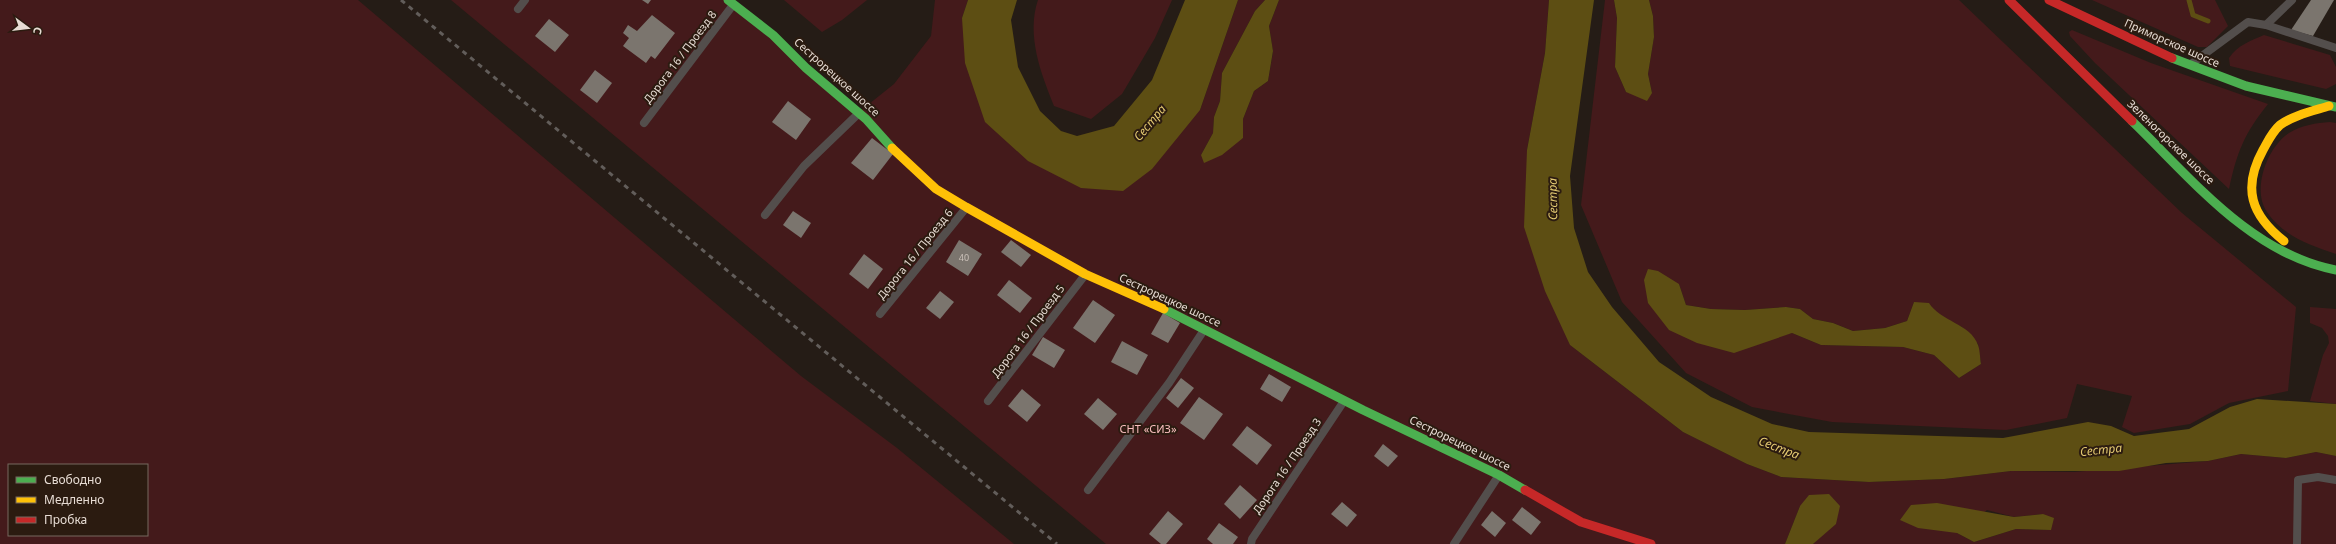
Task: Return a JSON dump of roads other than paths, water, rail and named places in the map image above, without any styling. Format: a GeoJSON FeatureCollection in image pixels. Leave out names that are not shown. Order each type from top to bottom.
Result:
{"type":"FeatureCollection","features":[{"type":"Feature","properties":{"kind":"main road","name":"Зеленогорское шоссе"},"geometry":{"type":"LineString","coordinates":[[2009,0],[2210,197],[2240,223],[2268,244],[2294,258],[2306,263],[2336,269]]}},
{"type":"Feature","properties":{"kind":"main road","name":"Приморское шоссе"},"geometry":{"type":"LineString","coordinates":[[2049,0],[2188,66],[2246,86],[2333,106]]}},
{"type":"Feature","properties":{"kind":"main road","name":"Сестрорецкое шоссе"},"geometry":{"type":"LineString","coordinates":[[730,2],[773,35],[806,68],[859,112],[902,159],[936,189],[966,207],[1085,274],[1204,330],[1345,401],[1499,475],[1581,522],[1652,544]]}},
{"type":"Feature","properties":{"kind":"main road"},"geometry":{"type":"LineString","coordinates":[[2333,106],[2298,116],[2276,129],[2254,164],[2250,192],[2256,213],[2274,234],[2296,250],[2336,269]]}},
{"type":"Feature","properties":{"kind":"lane"},"geometry":{"type":"LineString","coordinates":[[518,9],[525,0]]}},
{"type":"Feature","properties":{"kind":"lane"},"geometry":{"type":"LineString","coordinates":[[2266,25],[2292,0]]}},
{"type":"Feature","properties":{"kind":"lane","name":"Дорога 16 / Проезд 8"},"geometry":{"type":"LineString","coordinates":[[644,123],[730,2]]}},
{"type":"Feature","properties":{"kind":"lane"},"geometry":{"type":"LineString","coordinates":[[2188,66],[2248,22],[2266,25],[2336,48]]}},
{"type":"Feature","properties":{"kind":"lane"},"geometry":{"type":"LineString","coordinates":[[765,215],[804,166],[859,112]]}},
{"type":"Feature","properties":{"kind":"lane","name":"Дорога 16 / Проезд 6"},"geometry":{"type":"LineString","coordinates":[[880,314],[966,207]]}},
{"type":"Feature","properties":{"kind":"lane","name":"Дорога 16 / Проезд 5"},"geometry":{"type":"LineString","coordinates":[[988,402],[1085,274]]}},
{"type":"Feature","properties":{"kind":"lane"},"geometry":{"type":"LineString","coordinates":[[1088,490],[1169,383],[1204,330]]}},
{"type":"Feature","properties":{"kind":"lane","name":"Дорога 16 / Проезд 3"},"geometry":{"type":"LineString","coordinates":[[1251,544],[1252,539],[1345,401]]}},
{"type":"Feature","properties":{"kind":"lane"},"geometry":{"type":"LineString","coordinates":[[1454,544],[1499,475]]}},
{"type":"Feature","properties":{"kind":"lane"},"geometry":{"type":"LineString","coordinates":[[2297,544],[2298,480],[2318,477],[2336,480]]}},
{"type":"Feature","properties":{"kind":"water","name":"Сестра"},"geometry":{"type":"Polygon","coordinates":[[[968,0],[1017,0],[1011,20],[1018,67],[1040,111],[1061,131],[1077,136],[1114,126],[1152,80],[1185,0],[1238,0],[1200,110],[1152,169],[1123,191],[1081,188],[1028,161],[985,122],[965,63],[962,18],[968,0]]]}},
{"type":"Feature","properties":{"kind":"water"},"geometry":{"type":"Polygon","coordinates":[[[1265,0],[1279,0],[1269,26],[1273,51],[1268,81],[1254,91],[1243,119],[1243,138],[1222,155],[1204,163],[1201,155],[1213,133],[1214,117],[1220,101],[1222,73],[1255,11],[1265,0]]]}},
{"type":"Feature","properties":{"kind":"water","name":"Сестра"},"geometry":{"type":"Polygon","coordinates":[[[1549,0],[1594,0],[1570,176],[1574,228],[1588,272],[1612,307],[1659,362],[1711,397],[1772,424],[1809,432],[2003,438],[2088,422],[2111,426],[2134,436],[2189,429],[2230,407],[2257,399],[2336,404],[2336,456],[2316,452],[2286,458],[2241,454],[2208,461],[2166,463],[2119,471],[2011,471],[1944,479],[1869,482],[1781,477],[1747,464],[1683,432],[1570,345],[1545,291],[1524,227],[1527,150],[1545,53],[1549,0]]]}},
{"type":"Feature","properties":{"kind":"water"},"geometry":{"type":"Polygon","coordinates":[[[1614,0],[1649,0],[1653,16],[1654,37],[1648,74],[1652,93],[1647,101],[1626,92],[1615,67],[1617,18],[1614,0]]]}},
{"type":"Feature","properties":{"kind":"water"},"geometry":{"type":"Polygon","coordinates":[[[1648,269],[1658,271],[1679,284],[1686,305],[1711,309],[1745,310],[1786,307],[1800,309],[1813,319],[1833,323],[1853,331],[1885,328],[1907,321],[1914,302],[1929,303],[1940,314],[1969,332],[1979,347],[1981,364],[1959,378],[1934,355],[1903,347],[1821,345],[1792,333],[1734,353],[1697,343],[1669,330],[1648,303],[1644,280],[1648,269]]]}},
{"type":"Feature","properties":{"kind":"water"},"geometry":{"type":"Polygon","coordinates":[[[1829,494],[1840,506],[1836,524],[1813,544],[1785,544],[1800,506],[1809,495],[1829,494]]]}},
{"type":"Feature","properties":{"kind":"water"},"geometry":{"type":"Polygon","coordinates":[[[1937,503],[2014,517],[2043,514],[2054,518],[2051,530],[2016,529],[1974,542],[1957,533],[1918,528],[1900,520],[1911,505],[1937,503]]]}},
{"type":"Feature","properties":{"kind":"waterway"},"geometry":{"type":"LineString","coordinates":[[2189,0],[2193,15],[2208,21]]}},
{"type":"Feature","properties":{"kind":"railway"},"geometry":{"type":"LineString","coordinates":[[401,0],[1057,544]]}},
{"type":"Feature","properties":{"kind":"park label","name":"СНТ «СИЗ»"},"geometry":{"type":"Point","coordinates":[1148,429]}}]}
